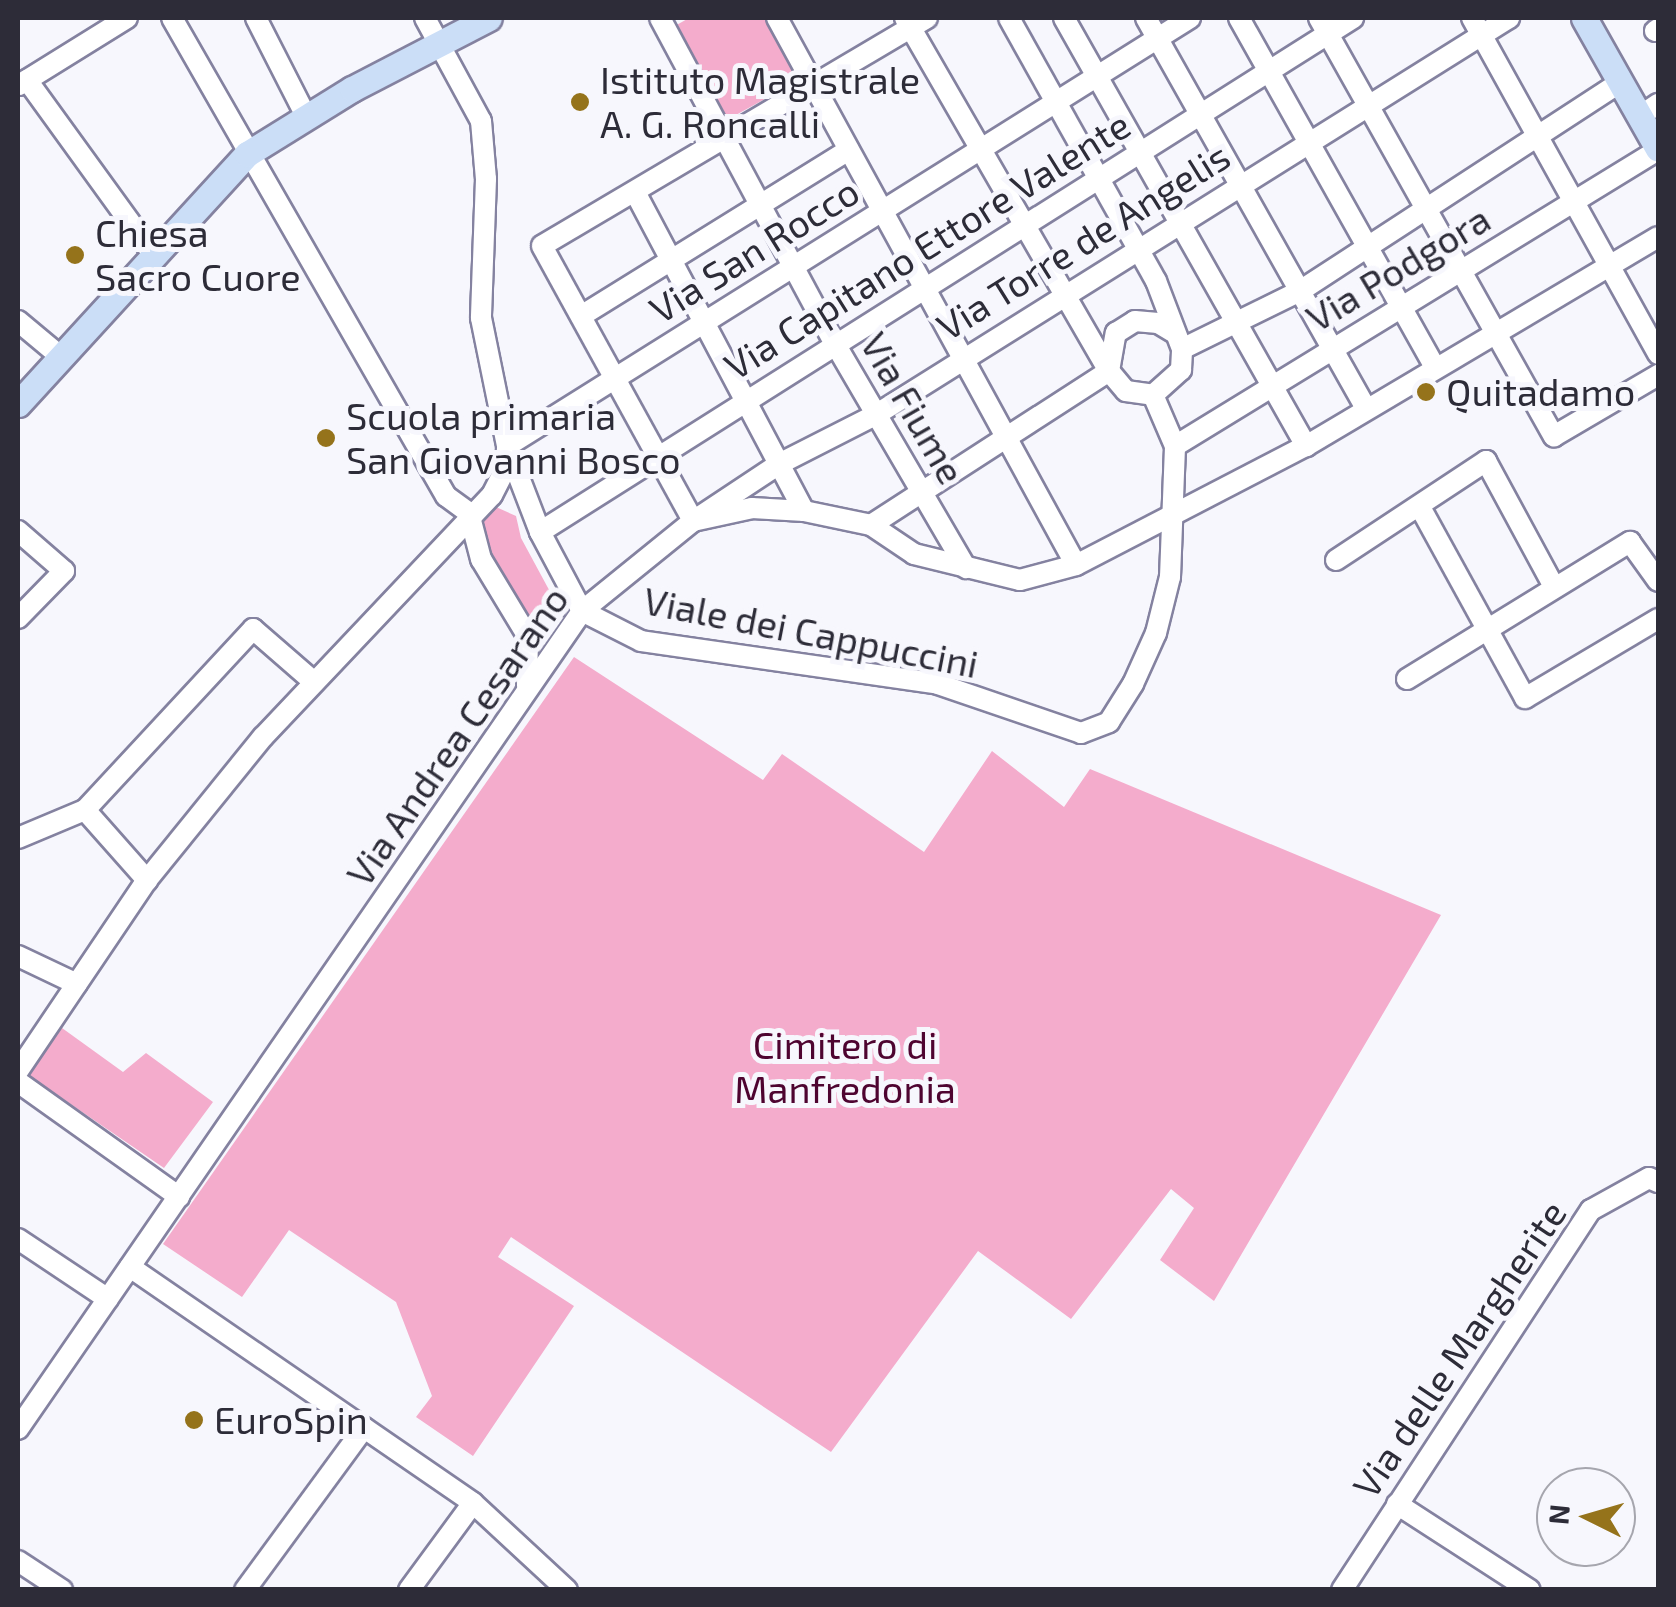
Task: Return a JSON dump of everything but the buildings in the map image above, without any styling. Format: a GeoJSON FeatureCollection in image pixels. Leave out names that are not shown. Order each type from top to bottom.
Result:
{"type":"FeatureCollection","features":[{"type":"Feature","properties":{"kind":"main road"},"geometry":{"type":"LineString","coordinates":[[18,404],[247,154],[306,116],[489,18]]}},
{"type":"Feature","properties":{"kind":"main road"},"geometry":{"type":"LineString","coordinates":[[1584,18],[1620,82],[1649,110],[1658,149]]}},
{"type":"Feature","properties":{"kind":"street"},"geometry":{"type":"LineString","coordinates":[[128,18],[22,83],[153,254]]}},
{"type":"Feature","properties":{"kind":"street"},"geometry":{"type":"LineString","coordinates":[[172,18],[446,496],[469,513],[481,559],[528,638],[526,695]]}},
{"type":"Feature","properties":{"kind":"street"},"geometry":{"type":"LineString","coordinates":[[256,18],[306,116]]}},
{"type":"Feature","properties":{"kind":"street"},"geometry":{"type":"LineString","coordinates":[[425,18],[481,120],[486,179],[482,318],[507,446],[540,532],[582,612]]}},
{"type":"Feature","properties":{"kind":"street"},"geometry":{"type":"LineString","coordinates":[[777,18],[1076,565]]}},
{"type":"Feature","properties":{"kind":"street"},"geometry":{"type":"LineString","coordinates":[[1008,18],[1156,280],[1177,341],[1181,370],[1153,396]]}},
{"type":"Feature","properties":{"kind":"street"},"geometry":{"type":"LineString","coordinates":[[1064,18],[1306,446]]}},
{"type":"Feature","properties":{"kind":"street"},"geometry":{"type":"LineString","coordinates":[[1146,18],[1366,409]]}},
{"type":"Feature","properties":{"kind":"street","name":"Via San Rocco"},"geometry":{"type":"LineString","coordinates":[[507,446],[1190,18]]}},
{"type":"Feature","properties":{"kind":"street"},"geometry":{"type":"LineString","coordinates":[[1239,18],[1434,365]]}},
{"type":"Feature","properties":{"kind":"street","name":"Via Capitano Ettore Valente"},"geometry":{"type":"LineString","coordinates":[[540,532],[1140,151],[1268,68],[1323,26],[1353,18]]}},
{"type":"Feature","properties":{"kind":"street","name":"Via Torre de Angelis"},"geometry":{"type":"LineString","coordinates":[[693,521],[779,464],[878,414],[1137,246],[1369,107],[1477,27],[1508,18]]}},
{"type":"Feature","properties":{"kind":"street","name":"Via Fiume"},"geometry":{"type":"LineString","coordinates":[[663,19],[834,342],[966,568]]}},
{"type":"Feature","properties":{"kind":"street"},"geometry":{"type":"LineString","coordinates":[[693,521],[542,246],[814,86],[914,21],[1022,224],[1109,370],[1126,391],[1153,396]]}},
{"type":"Feature","properties":{"kind":"street"},"geometry":{"type":"LineString","coordinates":[[1323,26],[1554,436],[1658,375]]}},
{"type":"Feature","properties":{"kind":"street"},"geometry":{"type":"LineString","coordinates":[[1477,27],[1658,354]]}},
{"type":"Feature","properties":{"kind":"street"},"geometry":{"type":"LineString","coordinates":[[1177,341],[1238,326],[1300,291],[1620,82]]}},
{"type":"Feature","properties":{"kind":"street","name":"Via Podgora"},"geometry":{"type":"LineString","coordinates":[[1175,446],[1658,149]]}},
{"type":"Feature","properties":{"kind":"street"},"geometry":{"type":"LineString","coordinates":[[581,316],[848,150]]}},
{"type":"Feature","properties":{"kind":"street"},"geometry":{"type":"LineString","coordinates":[[634,192],[804,511]]}},
{"type":"Feature","properties":{"kind":"street"},"geometry":{"type":"LineString","coordinates":[[1170,522],[1658,237]]}},
{"type":"Feature","properties":{"kind":"street"},"geometry":{"type":"LineString","coordinates":[[18,321],[60,356]]}},
{"type":"Feature","properties":{"kind":"street"},"geometry":{"type":"LineString","coordinates":[[871,525],[1109,370],[1116,333],[1135,321],[1158,322],[1177,341]]}},
{"type":"Feature","properties":{"kind":"street"},"geometry":{"type":"LineString","coordinates":[[1153,396],[1175,446]]}},
{"type":"Feature","properties":{"kind":"street"},"geometry":{"type":"LineString","coordinates":[[18,1071],[147,880],[314,682],[469,513],[492,495],[506,467],[507,446]]}},
{"type":"Feature","properties":{"kind":"street","name":"Viale dei Cappuccini"},"geometry":{"type":"LineString","coordinates":[[582,612],[640,641],[938,684],[1081,733],[1109,722],[1156,634],[1170,577],[1175,446]]}},
{"type":"Feature","properties":{"kind":"street"},"geometry":{"type":"LineString","coordinates":[[1336,560],[1486,461],[1554,585]]}},
{"type":"Feature","properties":{"kind":"street"},"geometry":{"type":"LineString","coordinates":[[492,495],[511,498],[540,532]]}},
{"type":"Feature","properties":{"kind":"street"},"geometry":{"type":"LineString","coordinates":[[1420,507],[1526,698],[1658,619]]}},
{"type":"Feature","properties":{"kind":"street","name":"Via Andrea Cesarano"},"geometry":{"type":"LineString","coordinates":[[21,1418],[108,1299],[582,612],[693,521],[752,508],[804,511],[871,525],[914,554],[1020,580],[1076,565],[1170,522]]}},
{"type":"Feature","properties":{"kind":"street"},"geometry":{"type":"LineString","coordinates":[[18,530],[64,571],[18,618]]}},
{"type":"Feature","properties":{"kind":"street"},"geometry":{"type":"LineString","coordinates":[[1407,678],[1630,542],[1658,581]]}},
{"type":"Feature","properties":{"kind":"street"},"geometry":{"type":"LineString","coordinates":[[424,563],[455,551],[481,559]]}},
{"type":"Feature","properties":{"kind":"street"},"geometry":{"type":"LineString","coordinates":[[18,838],[86,810],[252,629],[314,682]]}},
{"type":"Feature","properties":{"kind":"street"},"geometry":{"type":"LineString","coordinates":[[528,638],[557,649]]}},
{"type":"Feature","properties":{"kind":"street"},"geometry":{"type":"LineString","coordinates":[[86,810],[147,880]]}},
{"type":"Feature","properties":{"kind":"street"},"geometry":{"type":"LineString","coordinates":[[18,956],[77,984]]}},
{"type":"Feature","properties":{"kind":"street"},"geometry":{"type":"LineString","coordinates":[[18,1082],[179,1196]]}},
{"type":"Feature","properties":{"kind":"street","name":"Via delle Margherite"},"geometry":{"type":"LineString","coordinates":[[1349,1587],[1397,1504],[1591,1210],[1649,1178],[1658,1182]]}},
{"type":"Feature","properties":{"kind":"street"},"geometry":{"type":"LineString","coordinates":[[18,1238],[108,1299]]}},
{"type":"Feature","properties":{"kind":"street"},"geometry":{"type":"LineString","coordinates":[[130,1267],[473,1503],[567,1590]]}},
{"type":"Feature","properties":{"kind":"street"},"geometry":{"type":"LineString","coordinates":[[244,1590],[364,1428]]}},
{"type":"Feature","properties":{"kind":"street"},"geometry":{"type":"LineString","coordinates":[[409,1590],[473,1503]]}},
{"type":"Feature","properties":{"kind":"street"},"geometry":{"type":"LineString","coordinates":[[1397,1504],[1530,1590]]}},
{"type":"Feature","properties":{"kind":"street"},"geometry":{"type":"LineString","coordinates":[[18,1561],[62,1590]]}},
{"type":"Feature","properties":{"kind":"green space"},"geometry":{"type":"Polygon","coordinates":[[[689,18],[767,18],[801,79],[725,121],[673,27],[689,18]]]}},
{"type":"Feature","properties":{"kind":"green space"},"geometry":{"type":"Polygon","coordinates":[[[496,507],[516,516],[521,538],[561,612],[559,632],[551,637],[534,631],[486,543],[480,522],[496,507]]]}},
{"type":"Feature","properties":{"kind":"green space","name":"Cimitero di Manfredonia"},"geometry":{"type":"Polygon","coordinates":[[[574,657],[763,780],[782,754],[924,852],[992,751],[1064,807],[1090,769],[1441,915],[1214,1301],[1160,1260],[1194,1208],[1171,1189],[1071,1319],[978,1251],[831,1452],[511,1237],[498,1257],[574,1306],[473,1456],[416,1417],[432,1396],[396,1302],[289,1230],[242,1297],[163,1244],[574,657]]]}},
{"type":"Feature","properties":{"kind":"green space"},"geometry":{"type":"Polygon","coordinates":[[[62,1028],[123,1072],[146,1053],[213,1102],[164,1168],[28,1075],[62,1028]]]}},
{"type":"Feature","properties":{"kind":"place","name":"Istituto Magistrale A. G. Roncalli"},"geometry":{"type":"Point","coordinates":[580,102]}},
{"type":"Feature","properties":{"kind":"place","name":"Chiesa Sacro Cuore"},"geometry":{"type":"Point","coordinates":[75,255]}},
{"type":"Feature","properties":{"kind":"place","name":"Quitadamo"},"geometry":{"type":"Point","coordinates":[1426,392]}},
{"type":"Feature","properties":{"kind":"place","name":"Scuola primaria San Giovanni Bosco"},"geometry":{"type":"Point","coordinates":[326,438]}},
{"type":"Feature","properties":{"kind":"place","name":"EuroSpin"},"geometry":{"type":"Point","coordinates":[194,1420]}}]}
